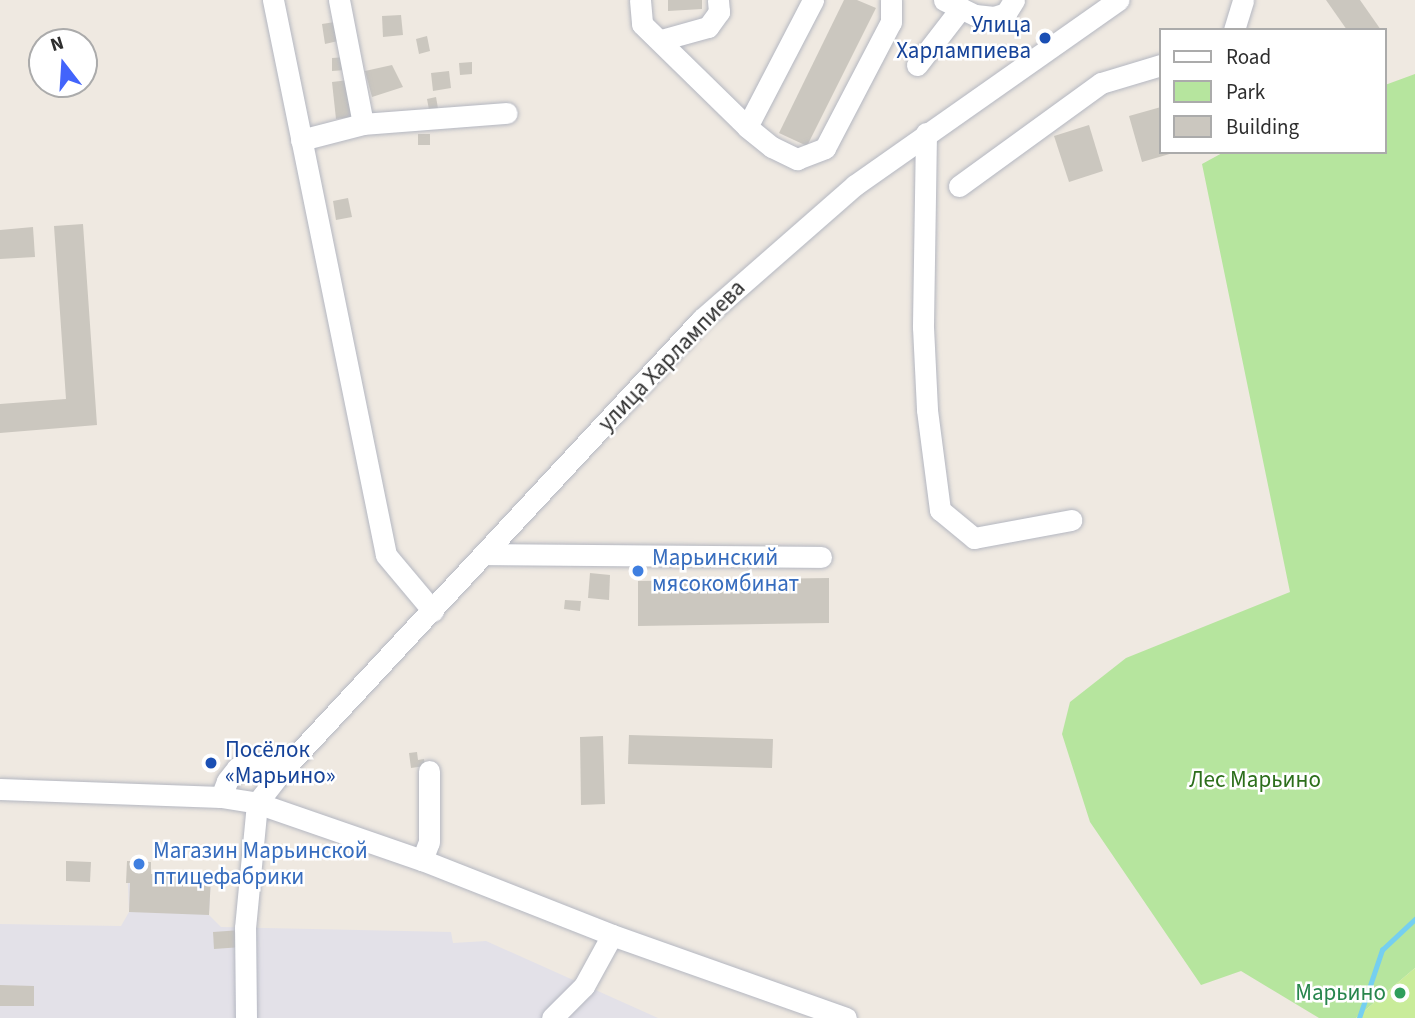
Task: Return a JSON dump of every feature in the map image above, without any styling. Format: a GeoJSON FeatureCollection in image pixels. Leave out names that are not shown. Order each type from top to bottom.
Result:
{"type":"FeatureCollection","features":[{"type":"Feature","properties":{"kind":"street"},"geometry":{"type":"LineString","coordinates":[[273,0],[386,555],[433,611]]}},
{"type":"Feature","properties":{"kind":"street"},"geometry":{"type":"LineString","coordinates":[[339,0],[363,124]]}},
{"type":"Feature","properties":{"kind":"street"},"geometry":{"type":"LineString","coordinates":[[640,0],[642,24],[747,127],[772,147],[797,159],[825,148],[891,22],[891,0]]}},
{"type":"Feature","properties":{"kind":"street"},"geometry":{"type":"LineString","coordinates":[[661,40],[708,27],[719,12],[718,0]]}},
{"type":"Feature","properties":{"kind":"street"},"geometry":{"type":"LineString","coordinates":[[747,127],[813,0]]}},
{"type":"Feature","properties":{"kind":"street"},"geometry":{"type":"LineString","coordinates":[[917,65],[953,4],[975,15],[994,17],[1006,13],[1014,0]]}},
{"type":"Feature","properties":{"kind":"street","name":"улица Харлампиева"},"geometry":{"type":"LineString","coordinates":[[257,803],[281,772],[702,319],[855,185],[1118,0]]}},
{"type":"Feature","properties":{"kind":"street"},"geometry":{"type":"LineString","coordinates":[[1235,28],[1243,0]]}},
{"type":"Feature","properties":{"kind":"street"},"geometry":{"type":"LineString","coordinates":[[959,186],[1101,83],[1160,65]]}},
{"type":"Feature","properties":{"kind":"street"},"geometry":{"type":"LineString","coordinates":[[301,140],[363,124],[506,113]]}},
{"type":"Feature","properties":{"kind":"street"},"geometry":{"type":"LineString","coordinates":[[926,133],[923,327],[927,410],[940,510],[974,538],[1071,520]]}},
{"type":"Feature","properties":{"kind":"street"},"geometry":{"type":"LineString","coordinates":[[484,554],[821,557]]}},
{"type":"Feature","properties":{"kind":"street"},"geometry":{"type":"LineString","coordinates":[[221,797],[226,781],[237,768],[271,761],[281,772]]}},
{"type":"Feature","properties":{"kind":"street"},"geometry":{"type":"LineString","coordinates":[[422,860],[429,842],[429,771]]}},
{"type":"Feature","properties":{"kind":"street"},"geometry":{"type":"LineString","coordinates":[[0,789],[221,797],[257,803],[422,860],[611,935],[846,1018]]}},
{"type":"Feature","properties":{"kind":"street"},"geometry":{"type":"LineString","coordinates":[[247,1018],[245,928],[257,803]]}},
{"type":"Feature","properties":{"kind":"street"},"geometry":{"type":"LineString","coordinates":[[552,1018],[584,986],[611,935]]}},
{"type":"Feature","properties":{"kind":"shaded area"},"geometry":{"type":"Polygon","coordinates":[[[127,861],[151,862],[151,874],[211,877],[209,915],[221,927],[451,932],[453,943],[486,941],[658,1018],[0,1018],[0,924],[121,926],[129,912],[127,861]]]}},
{"type":"Feature","properties":{"kind":"green space","name":"Лес Марьино"},"geometry":{"type":"Polygon","coordinates":[[[1415,74],[1415,968],[1356,1018],[1319,1018],[1241,971],[1201,985],[1090,822],[1062,734],[1070,702],[1126,658],[1290,592],[1202,164],[1220,154],[1387,154],[1387,84],[1415,74]]]}},
{"type":"Feature","properties":{"kind":"green space","name":"Марьино"},"geometry":{"type":"Polygon","coordinates":[[[1415,968],[1415,1018],[1356,1018],[1415,968]]]}},
{"type":"Feature","properties":{"kind":"building"},"geometry":{"type":"Polygon","coordinates":[[[668,0],[702,0],[702,9],[668,11],[668,0]]]}},
{"type":"Feature","properties":{"kind":"building"},"geometry":{"type":"Polygon","coordinates":[[[844,0],[857,0],[876,8],[807,146],[779,133],[844,0]]]}},
{"type":"Feature","properties":{"kind":"building"},"geometry":{"type":"Polygon","coordinates":[[[1326,0],[1360,0],[1380,28],[1346,28],[1326,0]]]}},
{"type":"Feature","properties":{"kind":"building"},"geometry":{"type":"Polygon","coordinates":[[[401,15],[403,35],[383,37],[382,16],[401,15]]]}},
{"type":"Feature","properties":{"kind":"building"},"geometry":{"type":"Polygon","coordinates":[[[335,22],[338,41],[325,44],[322,24],[335,22]]]}},
{"type":"Feature","properties":{"kind":"building"},"geometry":{"type":"Polygon","coordinates":[[[427,36],[430,51],[419,54],[416,39],[427,36]]]}},
{"type":"Feature","properties":{"kind":"building"},"geometry":{"type":"Polygon","coordinates":[[[346,57],[346,70],[332,71],[332,58],[346,57]]]}},
{"type":"Feature","properties":{"kind":"building"},"geometry":{"type":"Polygon","coordinates":[[[472,62],[472,74],[460,75],[459,63],[472,62]]]}},
{"type":"Feature","properties":{"kind":"building"},"geometry":{"type":"Polygon","coordinates":[[[392,65],[403,87],[372,97],[365,71],[392,65]]]}},
{"type":"Feature","properties":{"kind":"building"},"geometry":{"type":"Polygon","coordinates":[[[449,71],[451,88],[433,91],[431,73],[449,71]]]}},
{"type":"Feature","properties":{"kind":"building"},"geometry":{"type":"Polygon","coordinates":[[[349,80],[353,117],[336,119],[332,82],[349,80]]]}},
{"type":"Feature","properties":{"kind":"building"},"geometry":{"type":"Polygon","coordinates":[[[436,97],[439,114],[430,115],[427,99],[436,97]]]}},
{"type":"Feature","properties":{"kind":"building"},"geometry":{"type":"Polygon","coordinates":[[[1160,107],[1160,154],[1170,154],[1142,162],[1129,116],[1160,107]]]}},
{"type":"Feature","properties":{"kind":"building"},"geometry":{"type":"Polygon","coordinates":[[[1089,125],[1103,171],[1069,182],[1054,136],[1089,125]]]}},
{"type":"Feature","properties":{"kind":"building"},"geometry":{"type":"Polygon","coordinates":[[[418,134],[430,134],[430,145],[418,145],[418,134]]]}},
{"type":"Feature","properties":{"kind":"building"},"geometry":{"type":"Polygon","coordinates":[[[348,198],[352,217],[336,220],[333,201],[348,198]]]}},
{"type":"Feature","properties":{"kind":"building"},"geometry":{"type":"Polygon","coordinates":[[[83,224],[97,425],[0,433],[0,404],[66,399],[54,226],[83,224]]]}},
{"type":"Feature","properties":{"kind":"building"},"geometry":{"type":"Polygon","coordinates":[[[33,227],[35,257],[0,259],[0,230],[33,227]]]}},
{"type":"Feature","properties":{"kind":"building"},"geometry":{"type":"Polygon","coordinates":[[[590,573],[610,575],[609,600],[588,598],[590,573]]]}},
{"type":"Feature","properties":{"kind":"building"},"geometry":{"type":"Polygon","coordinates":[[[829,578],[829,623],[638,626],[638,581],[829,578]]]}},
{"type":"Feature","properties":{"kind":"building"},"geometry":{"type":"Polygon","coordinates":[[[565,600],[581,601],[580,611],[564,609],[565,600]]]}},
{"type":"Feature","properties":{"kind":"building"},"geometry":{"type":"Polygon","coordinates":[[[629,735],[773,739],[772,768],[628,764],[629,735]]]}},
{"type":"Feature","properties":{"kind":"building"},"geometry":{"type":"Polygon","coordinates":[[[603,736],[605,804],[581,805],[580,737],[603,736]]]}},
{"type":"Feature","properties":{"kind":"building"},"geometry":{"type":"Polygon","coordinates":[[[417,752],[418,760],[424,759],[425,766],[411,768],[409,753],[417,752]]]}},
{"type":"Feature","properties":{"kind":"building"},"geometry":{"type":"Polygon","coordinates":[[[66,861],[91,862],[90,882],[66,881],[66,861]]]}},
{"type":"Feature","properties":{"kind":"building"},"geometry":{"type":"Polygon","coordinates":[[[127,861],[151,862],[151,874],[211,877],[209,915],[129,912],[130,883],[126,883],[127,861]]]}},
{"type":"Feature","properties":{"kind":"building"},"geometry":{"type":"Polygon","coordinates":[[[241,930],[242,947],[214,949],[213,932],[241,930]]]}},
{"type":"Feature","properties":{"kind":"building"},"geometry":{"type":"Polygon","coordinates":[[[0,985],[34,986],[34,1006],[0,1006],[0,985]]]}},
{"type":"Feature","properties":{"kind":"waterway"},"geometry":{"type":"LineString","coordinates":[[1359,1018],[1382,950],[1415,919]]}},
{"type":"Feature","properties":{"kind":"place","name":"Улица Харлампиева"},"geometry":{"type":"Point","coordinates":[1045,38]}},
{"type":"Feature","properties":{"kind":"place","name":"Марьинский мясокомбинат"},"geometry":{"type":"Point","coordinates":[638,571]}},
{"type":"Feature","properties":{"kind":"place","name":"Посёлок «Марьино»"},"geometry":{"type":"Point","coordinates":[211,763]}},
{"type":"Feature","properties":{"kind":"place","name":"Магазин Марьинской птицефабрики"},"geometry":{"type":"Point","coordinates":[139,864]}},
{"type":"Feature","properties":{"kind":"place","name":"Марьино"},"geometry":{"type":"Point","coordinates":[1400,993]}}]}
